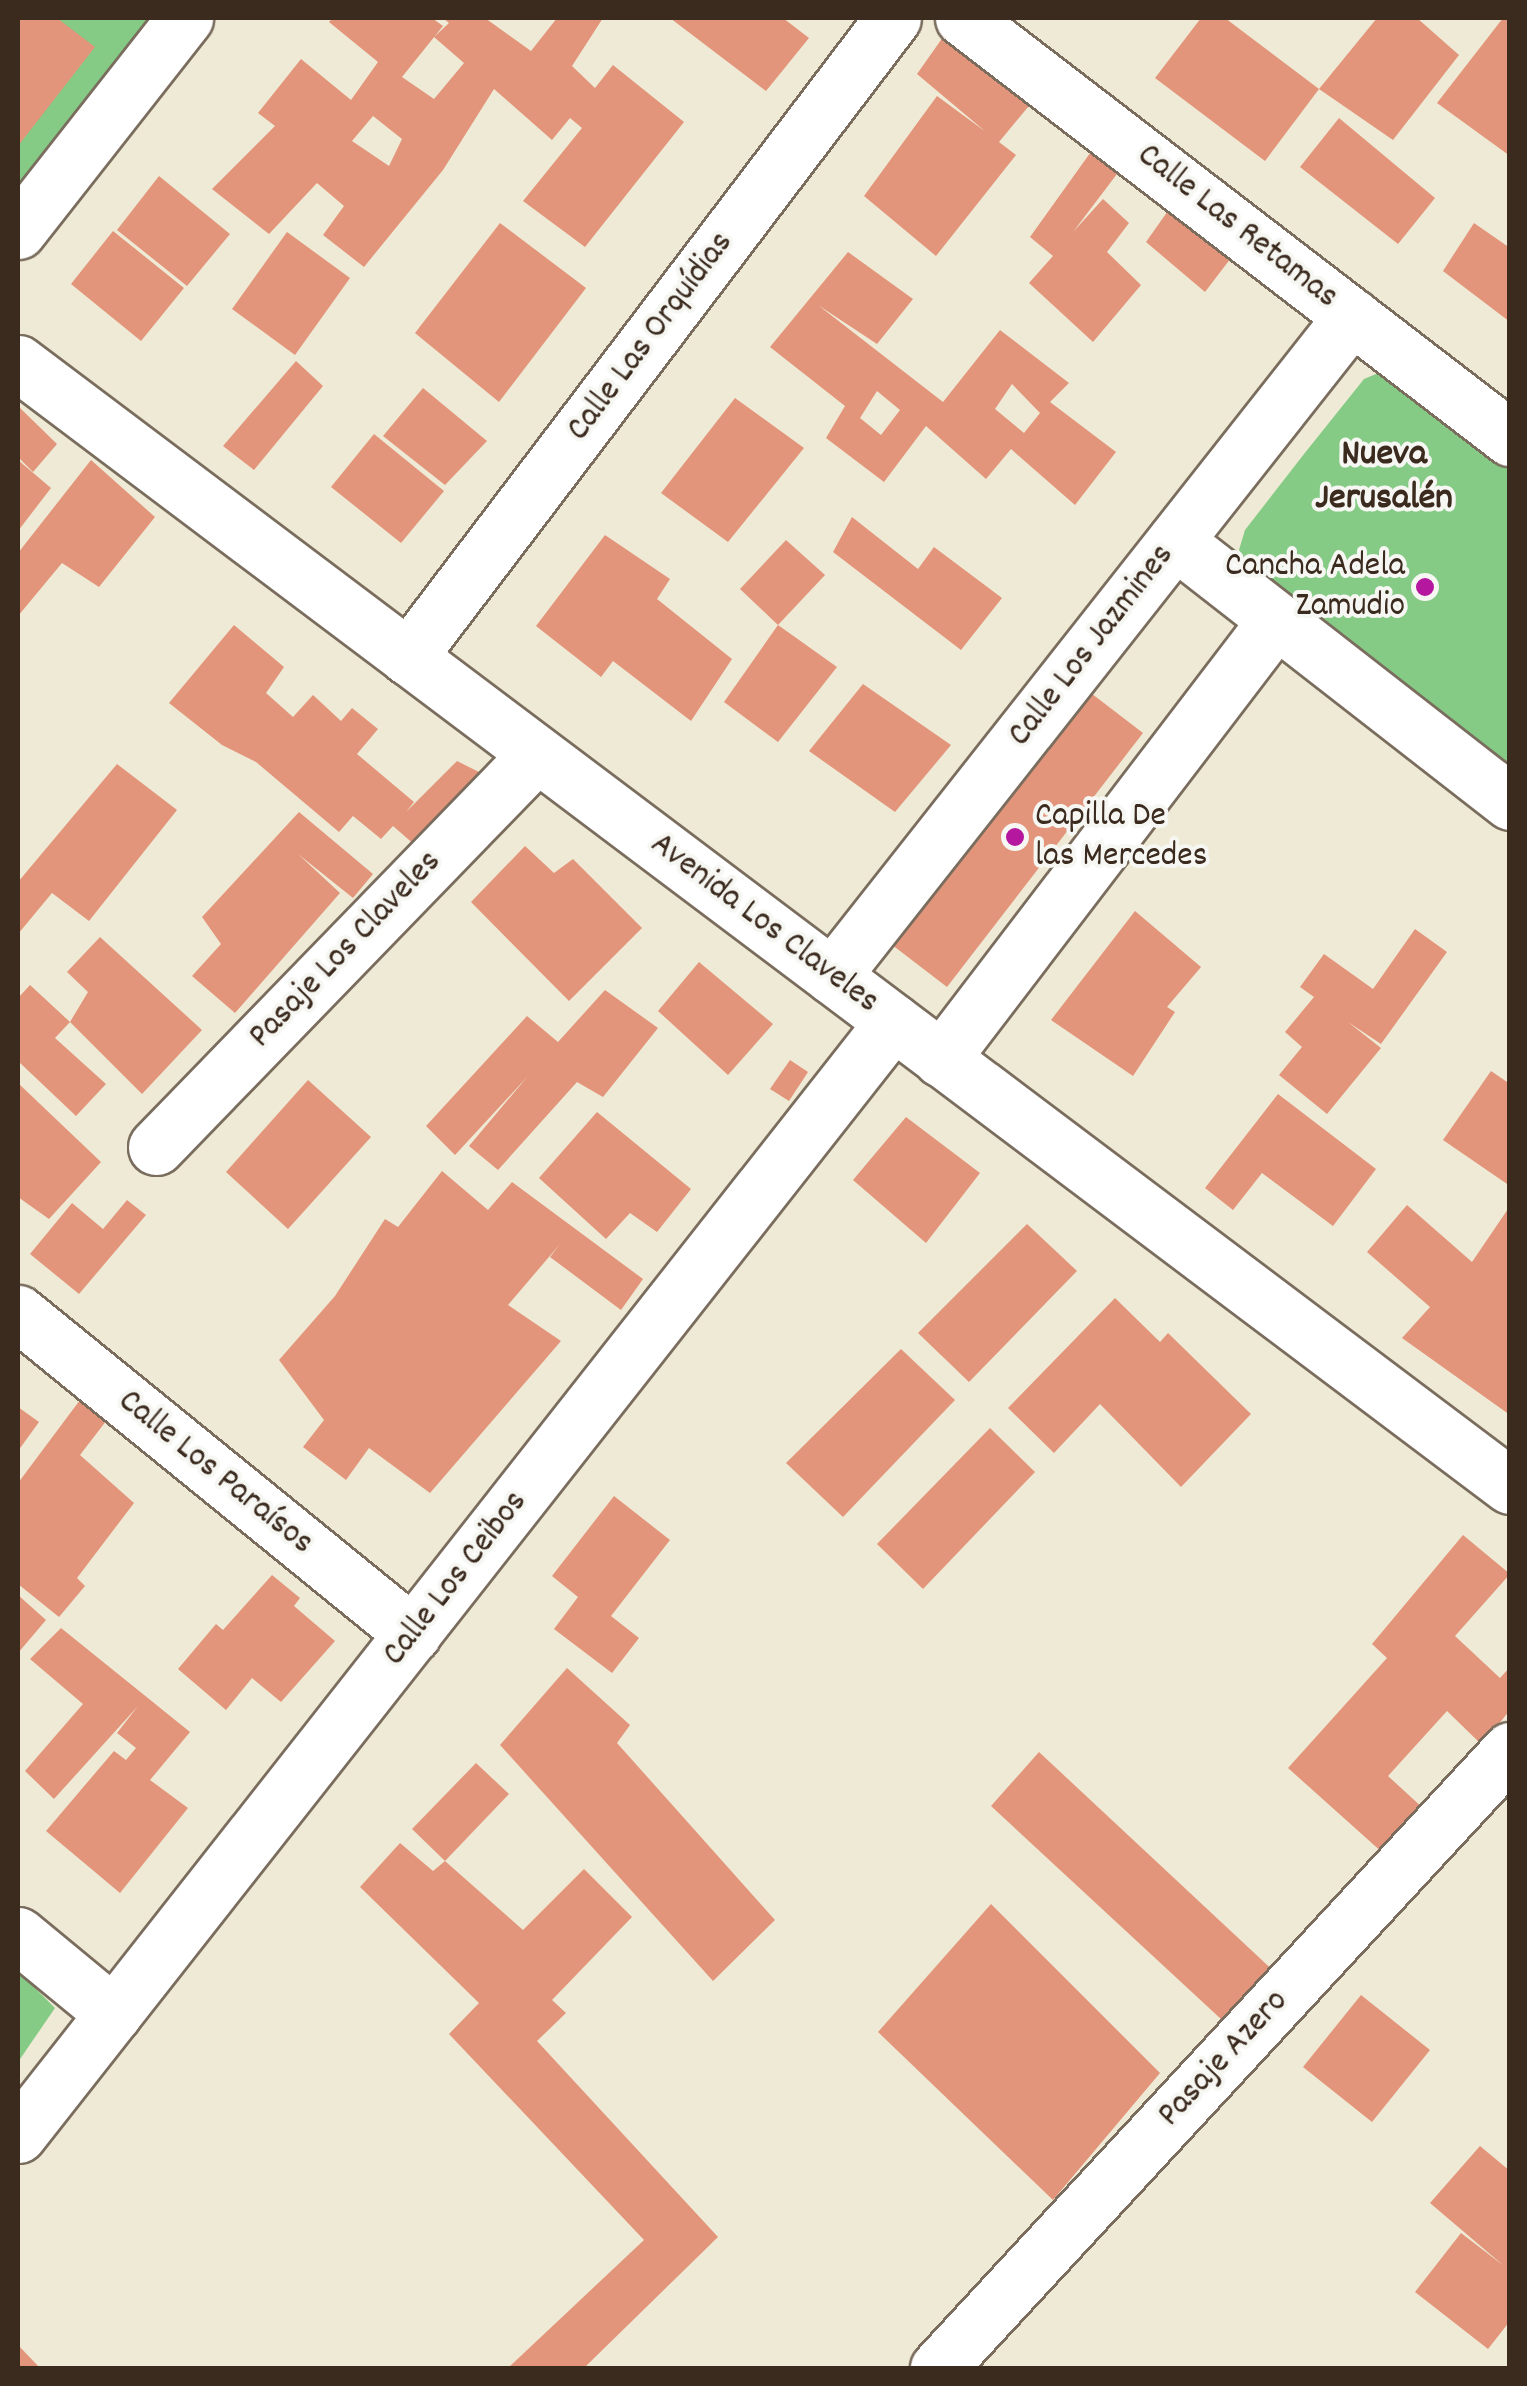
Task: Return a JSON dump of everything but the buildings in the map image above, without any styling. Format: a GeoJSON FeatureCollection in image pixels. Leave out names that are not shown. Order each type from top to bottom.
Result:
{"type":"FeatureCollection","features":[{"type":"Feature","properties":{"kind":"street"},"geometry":{"type":"LineString","coordinates":[[18,231],[186,18]]}},
{"type":"Feature","properties":{"kind":"street","name":"Calle Las Orquídias"},"geometry":{"type":"LineString","coordinates":[[408,656],[894,18]]}},
{"type":"Feature","properties":{"kind":"street","name":"Calle Las Retamas"},"geometry":{"type":"LineString","coordinates":[[963,18],[1510,438]]}},
{"type":"Feature","properties":{"kind":"street","name":"Calle Los Jazmines"},"geometry":{"type":"LineString","coordinates":[[832,976],[1352,316]]}},
{"type":"Feature","properties":{"kind":"street","name":"Avenida Los Claveles"},"geometry":{"type":"LineString","coordinates":[[18,363],[1510,1486]]}},
{"type":"Feature","properties":{"kind":"street"},"geometry":{"type":"LineString","coordinates":[[1175,541],[1510,802]]}},
{"type":"Feature","properties":{"kind":"street"},"geometry":{"type":"LineString","coordinates":[[941,1058],[1276,620]]}},
{"type":"Feature","properties":{"kind":"street","name":"Pasaje Los Claveles"},"geometry":{"type":"LineString","coordinates":[[156,1148],[536,754]]}},
{"type":"Feature","properties":{"kind":"street","name":"Calle Los Ceibos"},"geometry":{"type":"LineString","coordinates":[[18,2135],[893,1022]]}},
{"type":"Feature","properties":{"kind":"street","name":"Calle Los Paraísos"},"geometry":{"type":"LineString","coordinates":[[18,1313],[414,1634]]}},
{"type":"Feature","properties":{"kind":"street","name":"Pasaje Azero"},"geometry":{"type":"LineString","coordinates":[[938,2368],[1510,1750]]}},
{"type":"Feature","properties":{"kind":"street"},"geometry":{"type":"LineString","coordinates":[[18,1935],[114,2014]]}},
{"type":"Feature","properties":{"kind":"green space"},"geometry":{"type":"Polygon","coordinates":[[[18,18],[159,18],[18,196],[18,18]]]}},
{"type":"Feature","properties":{"kind":"green space"},"geometry":{"type":"Polygon","coordinates":[[[1376,374],[1390,375],[1509,469],[1509,772],[1248,568],[1239,550],[1245,530],[1304,454],[1364,379],[1376,374]]]}},
{"type":"Feature","properties":{"kind":"green space"},"geometry":{"type":"Polygon","coordinates":[[[18,1971],[55,2008],[18,2062],[18,1971]]]}},
{"type":"Feature","properties":{"kind":"place","name":"Cancha Adela Zamudio"},"geometry":{"type":"Point","coordinates":[1425,587]}},
{"type":"Feature","properties":{"kind":"place","name":"Capilla De las Mercedes"},"geometry":{"type":"Point","coordinates":[1015,837]}},
{"type":"Feature","properties":{"kind":"district","name":"Nueva Jerusalén"},"geometry":{"type":"Point","coordinates":[1384,478]}}]}
